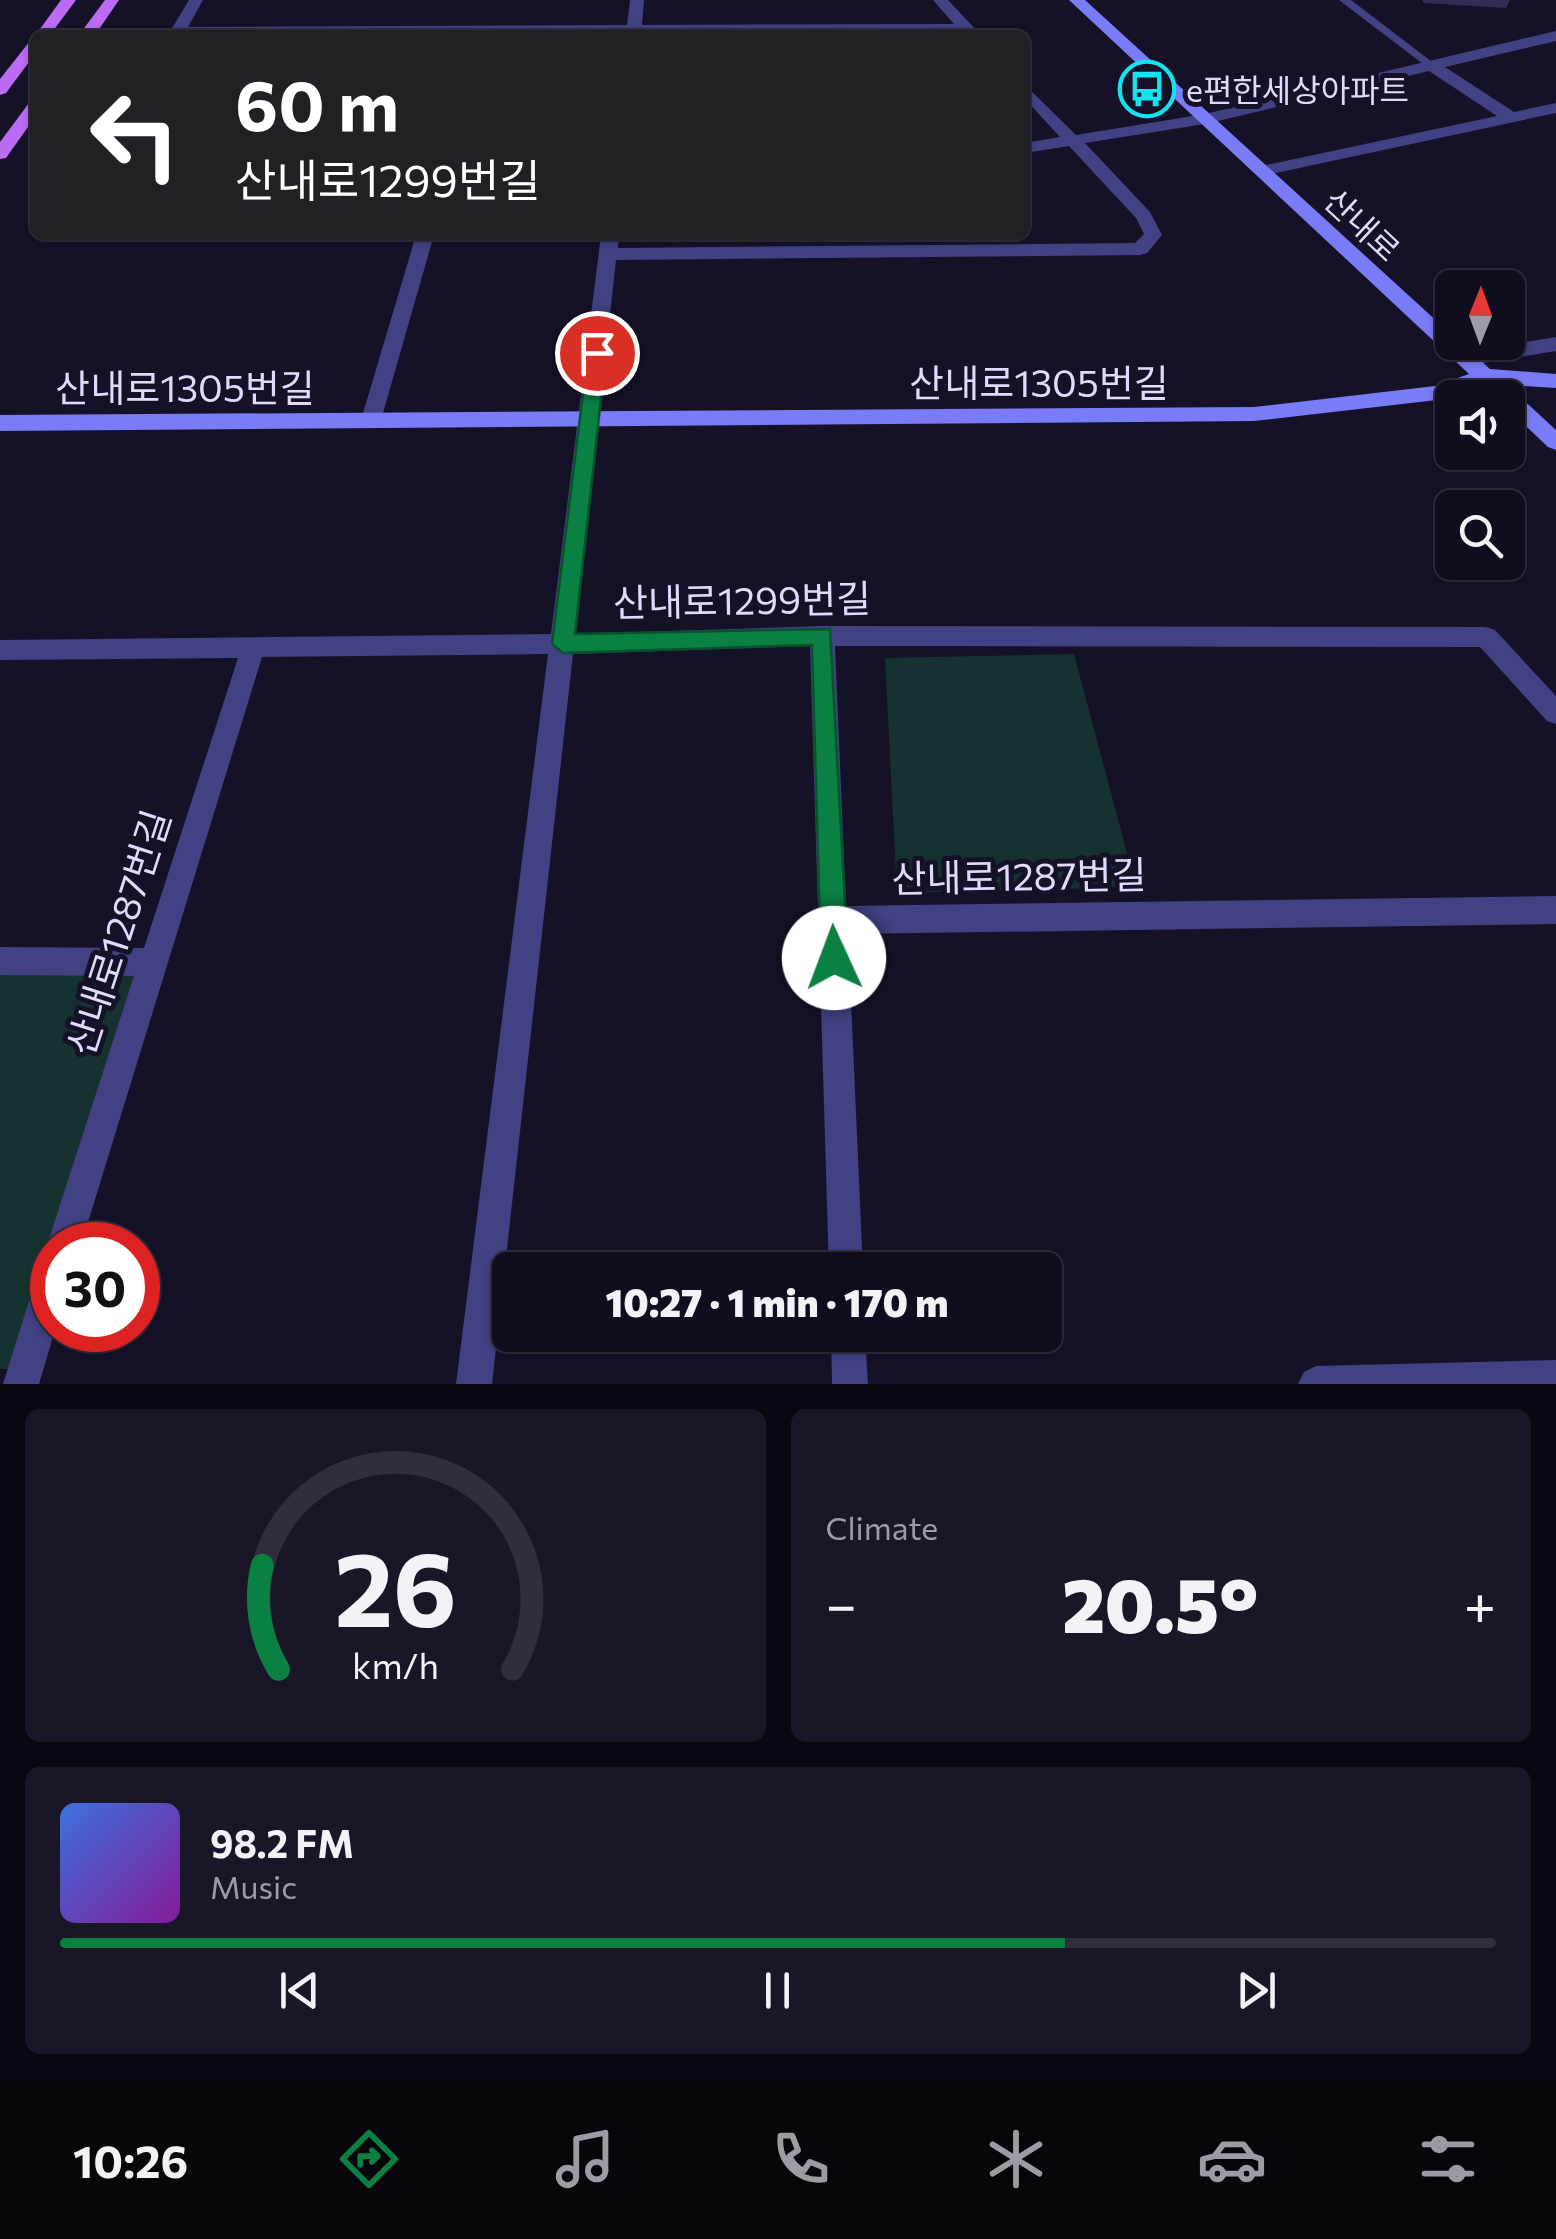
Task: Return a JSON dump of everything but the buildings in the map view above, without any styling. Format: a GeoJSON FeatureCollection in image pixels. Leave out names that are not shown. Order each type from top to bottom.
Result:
{"type":"FeatureCollection","features":[{"type":"Feature","properties":{"kind":"main road"},"geometry":{"type":"LineString","coordinates":[[46,30],[69,0]]}},
{"type":"Feature","properties":{"kind":"main road"},"geometry":{"type":"LineString","coordinates":[[91,30],[112,0]]}},
{"type":"Feature","properties":{"kind":"main road","name":"산내로"},"geometry":{"type":"LineString","coordinates":[[1076,0],[1435,330]]}},
{"type":"Feature","properties":{"kind":"main road"},"geometry":{"type":"LineString","coordinates":[[0,90],[30,51]]}},
{"type":"Feature","properties":{"kind":"main road"},"geometry":{"type":"LineString","coordinates":[[0,154],[30,113]]}},
{"type":"Feature","properties":{"kind":"main road","name":"산내로"},"geometry":{"type":"LineString","coordinates":[[1468,360],[1556,442]]}},
{"type":"Feature","properties":{"kind":"main road"},"geometry":{"type":"LineString","coordinates":[[1485,376],[1556,381]]}},
{"type":"Feature","properties":{"kind":"main road","name":"산내로1305번길"},"geometry":{"type":"LineString","coordinates":[[0,422],[1254,414],[1437,392],[1485,376]]}},
{"type":"Feature","properties":{"kind":"street"},"geometry":{"type":"LineString","coordinates":[[179,30],[196,0]]}},
{"type":"Feature","properties":{"kind":"street"},"geometry":{"type":"LineString","coordinates":[[633,30],[637,0]]}},
{"type":"Feature","properties":{"kind":"street"},"geometry":{"type":"LineString","coordinates":[[940,0],[968,30]]}},
{"type":"Feature","properties":{"kind":"street"},"geometry":{"type":"LineString","coordinates":[[1030,147],[1205,119],[1556,36]]}},
{"type":"Feature","properties":{"kind":"street"},"geometry":{"type":"LineString","coordinates":[[1431,65],[1510,117]]}},
{"type":"Feature","properties":{"kind":"street"},"geometry":{"type":"LineString","coordinates":[[474,1384],[609,244],[1140,249],[1153,235],[1144,216],[1030,95]]}},
{"type":"Feature","properties":{"kind":"street","name":"산내로"},"geometry":{"type":"LineString","coordinates":[[1262,172],[1556,108]]}},
{"type":"Feature","properties":{"kind":"street"},"geometry":{"type":"LineString","coordinates":[[371,420],[424,240]]}},
{"type":"Feature","properties":{"kind":"street"},"geometry":{"type":"LineString","coordinates":[[1525,348],[1555,343]]}},
{"type":"Feature","properties":{"kind":"street"},"geometry":{"type":"LineString","coordinates":[[822,636],[845,1252]]}},
{"type":"Feature","properties":{"kind":"street","name":"산내로1299번길"},"geometry":{"type":"LineString","coordinates":[[0,650],[563,644],[822,636],[1486,637],[1556,713]]}},
{"type":"Feature","properties":{"kind":"street","name":"산내로1287번길"},"geometry":{"type":"LineString","coordinates":[[71,1222],[254,646]]}},
{"type":"Feature","properties":{"kind":"street","name":"산내로1287번길"},"geometry":{"type":"LineString","coordinates":[[833,920],[1556,910]]}},
{"type":"Feature","properties":{"kind":"street"},"geometry":{"type":"LineString","coordinates":[[0,961],[151,962]]}},
{"type":"Feature","properties":{"kind":"street"},"geometry":{"type":"LineString","coordinates":[[21,1384],[31,1352]]}},
{"type":"Feature","properties":{"kind":"street"},"geometry":{"type":"LineString","coordinates":[[849,1352],[850,1384]]}},
{"type":"Feature","properties":{"kind":"street"},"geometry":{"type":"LineString","coordinates":[[1316,1384],[1556,1378]]}},
{"type":"Feature","properties":{"kind":"lane"},"geometry":{"type":"LineString","coordinates":[[1344,0],[1431,65]]}},
{"type":"Feature","properties":{"kind":"green space"},"geometry":{"type":"Polygon","coordinates":[[[1074,654],[1136,887],[897,893],[885,658],[1074,654]]]}},
{"type":"Feature","properties":{"kind":"green space"},"geometry":{"type":"Polygon","coordinates":[[[0,970],[137,971],[58,1222],[30,1222],[30,1309],[11,1369],[0,1369],[0,970]]]}},
{"type":"Feature","properties":{"kind":"place","name":"e편한세상아파트"},"geometry":{"type":"Point","coordinates":[1147,89]}},
{"type":"Feature","properties":{"kind":"route"},"geometry":{"type":"LineString","coordinates":[[597,353],[563,644],[822,636],[834,958]]}}]}
